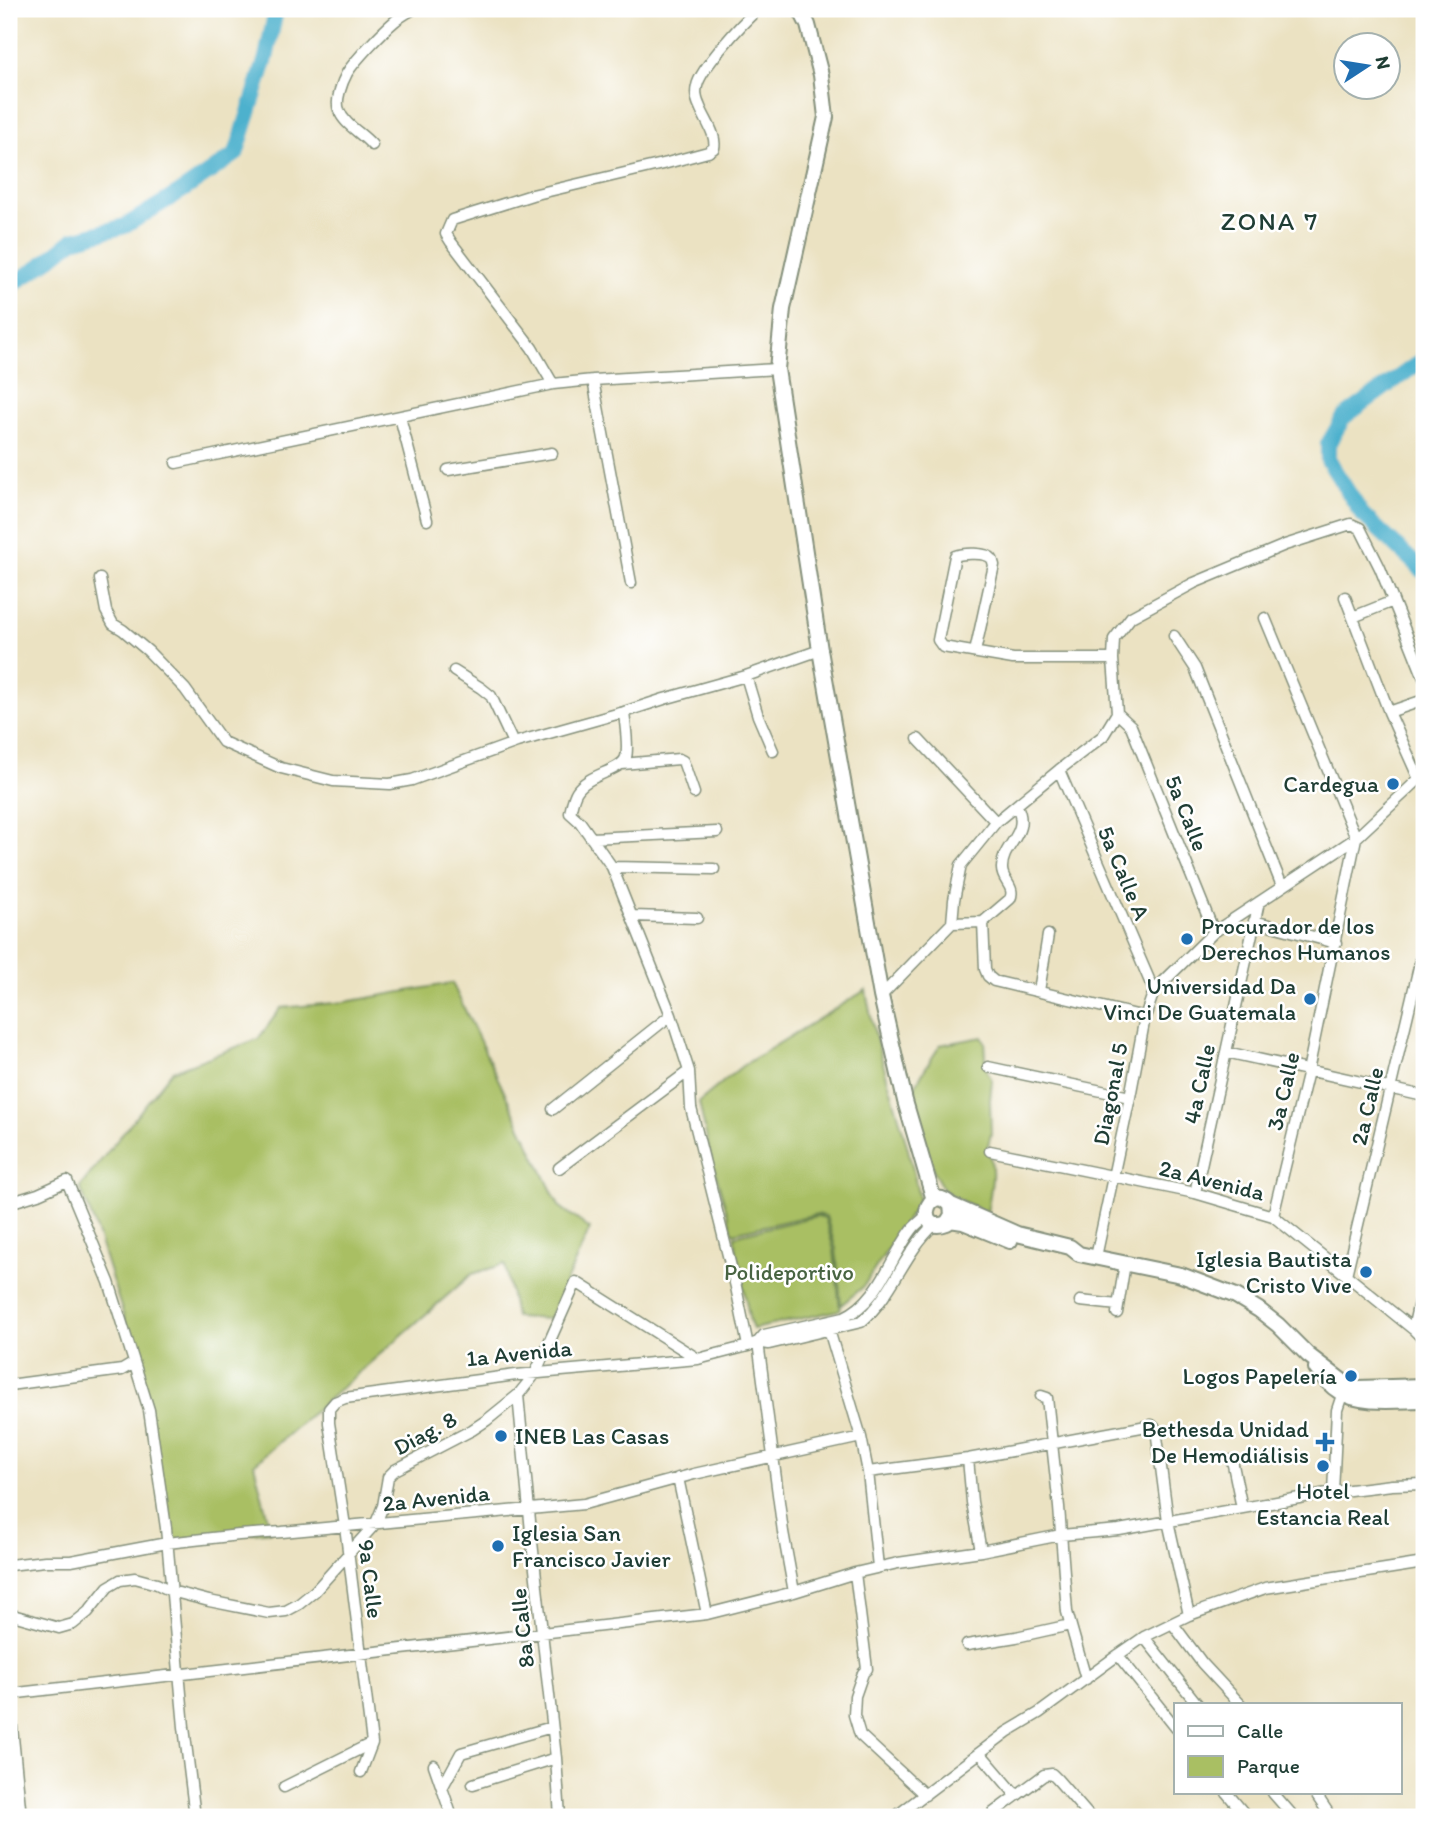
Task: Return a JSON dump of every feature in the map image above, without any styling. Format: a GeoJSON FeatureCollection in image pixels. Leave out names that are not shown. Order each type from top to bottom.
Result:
{"type":"FeatureCollection","features":[{"type":"Feature","properties":{"kind":"main road"},"geometry":{"type":"LineString","coordinates":[[800,9],[808,25],[821,75],[826,117],[783,309],[777,369],[820,650],[881,996],[905,1101],[934,1199]]}},
{"type":"Feature","properties":{"kind":"main road"},"geometry":{"type":"LineString","coordinates":[[950,1213],[943,1225],[930,1220],[927,1206],[934,1199],[944,1199],[950,1213],[1070,1247],[1079,1254],[1181,1275],[1236,1296],[1278,1325],[1308,1355],[1315,1368],[1332,1386],[1344,1389],[1424,1386]]}},
{"type":"Feature","properties":{"kind":"main road"},"geometry":{"type":"LineString","coordinates":[[1344,1389],[1358,1400],[1424,1400]]}},
{"type":"Feature","properties":{"kind":"street"},"geometry":{"type":"LineString","coordinates":[[372,145],[346,122],[338,108],[339,96],[346,74],[394,22],[413,9]]}},
{"type":"Feature","properties":{"kind":"street"},"geometry":{"type":"LineString","coordinates":[[553,384],[532,348],[450,242],[446,234],[452,220],[532,195],[667,163],[714,148],[716,141],[699,104],[697,84],[706,67],[758,9]]}},
{"type":"Feature","properties":{"kind":"street"},"geometry":{"type":"LineString","coordinates":[[176,463],[553,384],[777,369]]}},
{"type":"Feature","properties":{"kind":"street"},"geometry":{"type":"LineString","coordinates":[[593,380],[631,583]]}},
{"type":"Feature","properties":{"kind":"street"},"geometry":{"type":"LineString","coordinates":[[400,418],[427,520]]}},
{"type":"Feature","properties":{"kind":"street"},"geometry":{"type":"LineString","coordinates":[[448,470],[552,453]]}},
{"type":"Feature","properties":{"kind":"street"},"geometry":{"type":"LineString","coordinates":[[881,996],[952,923],[961,865],[996,822],[1102,736],[1117,713],[1114,639],[1131,617],[1194,583],[1285,545],[1351,524],[1360,528],[1380,568],[1424,678]]}},
{"type":"Feature","properties":{"kind":"street"},"geometry":{"type":"LineString","coordinates":[[975,652],[994,565],[989,555],[960,553],[956,556],[938,640],[943,647],[1013,659],[1113,659]]}},
{"type":"Feature","properties":{"kind":"street"},"geometry":{"type":"LineString","coordinates":[[100,579],[106,611],[113,624],[148,651],[185,689],[223,742],[281,768],[333,781],[390,784],[412,780],[513,743],[746,676],[820,650]]}},
{"type":"Feature","properties":{"kind":"street"},"geometry":{"type":"LineString","coordinates":[[1345,597],[1389,712],[1422,778]]}},
{"type":"Feature","properties":{"kind":"street"},"geometry":{"type":"LineString","coordinates":[[1353,617],[1393,601]]}},
{"type":"Feature","properties":{"kind":"street"},"geometry":{"type":"LineString","coordinates":[[1265,618],[1356,838]]}},
{"type":"Feature","properties":{"kind":"street"},"geometry":{"type":"LineString","coordinates":[[1174,636],[1195,668],[1282,886]]}},
{"type":"Feature","properties":{"kind":"street"},"geometry":{"type":"LineString","coordinates":[[454,671],[491,696],[513,743]]}},
{"type":"Feature","properties":{"kind":"street"},"geometry":{"type":"LineString","coordinates":[[746,676],[758,716],[773,751]]}},
{"type":"Feature","properties":{"kind":"street"},"geometry":{"type":"LineString","coordinates":[[1389,712],[1424,700]]}},
{"type":"Feature","properties":{"kind":"street"},"geometry":{"type":"LineString","coordinates":[[622,764],[627,753],[624,712]]}},
{"type":"Feature","properties":{"kind":"street","name":"5a Calle"},"geometry":{"type":"LineString","coordinates":[[1117,713],[1131,726],[1214,932]]}},
{"type":"Feature","properties":{"kind":"street"},"geometry":{"type":"LineString","coordinates":[[919,739],[996,822]]}},
{"type":"Feature","properties":{"kind":"street"},"geometry":{"type":"LineString","coordinates":[[694,793],[683,761],[679,759],[622,764],[588,779],[576,792],[570,813],[612,867],[671,1015],[689,1071],[691,1108],[753,1344],[774,1457],[794,1592]]}},
{"type":"Feature","properties":{"kind":"street","name":"5a Calle A"},"geometry":{"type":"LineString","coordinates":[[1059,769],[1154,991]]}},
{"type":"Feature","properties":{"kind":"street","name":"Diagonal 5"},"geometry":{"type":"LineString","coordinates":[[1096,1257],[1145,1017],[1154,991],[1214,932],[1356,838],[1422,778]]}},
{"type":"Feature","properties":{"kind":"street"},"geometry":{"type":"LineString","coordinates":[[952,923],[983,922],[1013,895],[1002,872],[1003,860],[1022,820],[1017,806]]}},
{"type":"Feature","properties":{"kind":"street"},"geometry":{"type":"LineString","coordinates":[[591,838],[717,832]]}},
{"type":"Feature","properties":{"kind":"street","name":"3a Calle"},"geometry":{"type":"LineString","coordinates":[[1273,1216],[1308,1071],[1356,838]]}},
{"type":"Feature","properties":{"kind":"street"},"geometry":{"type":"LineString","coordinates":[[612,867],[714,869]]}},
{"type":"Feature","properties":{"kind":"street","name":"4a Calle"},"geometry":{"type":"LineString","coordinates":[[1195,1193],[1259,902]]}},
{"type":"Feature","properties":{"kind":"street"},"geometry":{"type":"LineString","coordinates":[[633,916],[697,918]]}},
{"type":"Feature","properties":{"kind":"street"},"geometry":{"type":"LineString","coordinates":[[983,922],[985,969],[994,981],[1145,1017]]}},
{"type":"Feature","properties":{"kind":"street"},"geometry":{"type":"LineString","coordinates":[[1254,922],[1336,943]]}},
{"type":"Feature","properties":{"kind":"street"},"geometry":{"type":"LineString","coordinates":[[1039,991],[1048,935]]}},
{"type":"Feature","properties":{"kind":"street","name":"2a Calle"},"geometry":{"type":"LineString","coordinates":[[1346,1275],[1424,946]]}},
{"type":"Feature","properties":{"kind":"street"},"geometry":{"type":"LineString","coordinates":[[553,1109],[671,1015]]}},
{"type":"Feature","properties":{"kind":"street"},"geometry":{"type":"LineString","coordinates":[[1226,1052],[1424,1096]]}},
{"type":"Feature","properties":{"kind":"street"},"geometry":{"type":"LineString","coordinates":[[988,1066],[1130,1097]]}},
{"type":"Feature","properties":{"kind":"street"},"geometry":{"type":"LineString","coordinates":[[559,1168],[689,1071]]}},
{"type":"Feature","properties":{"kind":"street","name":"2a Avenida"},"geometry":{"type":"LineString","coordinates":[[990,1151],[1195,1193],[1273,1216],[1424,1340]]}},
{"type":"Feature","properties":{"kind":"street"},"geometry":{"type":"LineString","coordinates":[[9,1203],[67,1181],[109,1282],[149,1410],[167,1544],[195,1817]]}},
{"type":"Feature","properties":{"kind":"street","name":"1a Avenida"},"geometry":{"type":"LineString","coordinates":[[345,1398],[463,1381],[698,1359],[753,1344],[769,1344],[827,1326],[855,1312],[871,1296],[915,1227],[930,1220]]}},
{"type":"Feature","properties":{"kind":"street"},"geometry":{"type":"LineString","coordinates":[[1080,1301],[1118,1309],[1125,1263]]}},
{"type":"Feature","properties":{"kind":"street"},"geometry":{"type":"LineString","coordinates":[[1413,1329],[1424,1279]]}},
{"type":"Feature","properties":{"kind":"street"},"geometry":{"type":"LineString","coordinates":[[519,1395],[535,1374],[576,1282],[698,1359]]}},
{"type":"Feature","properties":{"kind":"street"},"geometry":{"type":"LineString","coordinates":[[827,1326],[869,1472],[878,1567]]}},
{"type":"Feature","properties":{"kind":"street"},"geometry":{"type":"LineString","coordinates":[[9,1385],[122,1370],[134,1363]]}},
{"type":"Feature","properties":{"kind":"street"},"geometry":{"type":"LineString","coordinates":[[1333,1492],[1336,1410],[1344,1389]]}},
{"type":"Feature","properties":{"kind":"street","name":"8a Calle"},"geometry":{"type":"LineString","coordinates":[[519,1395],[560,1817]]}},
{"type":"Feature","properties":{"kind":"street","name":"Diag. 8"},"geometry":{"type":"LineString","coordinates":[[376,1523],[383,1506],[388,1476],[480,1425],[519,1395]]}},
{"type":"Feature","properties":{"kind":"street"},"geometry":{"type":"LineString","coordinates":[[1041,1396],[1047,1398],[1053,1444],[1067,1612],[1086,1679]]}},
{"type":"Feature","properties":{"kind":"street","name":"9a Calle"},"geometry":{"type":"LineString","coordinates":[[345,1398],[335,1402],[329,1409],[329,1423],[349,1555],[372,1744],[361,1772]]}},
{"type":"Feature","properties":{"kind":"street"},"geometry":{"type":"LineString","coordinates":[[869,1472],[968,1459],[1152,1425],[1156,1429],[1168,1521],[1189,1615]]}},
{"type":"Feature","properties":{"kind":"street","name":"2a Avenida"},"geometry":{"type":"LineString","coordinates":[[9,1565],[71,1561],[167,1544],[239,1535],[584,1504],[678,1478],[861,1437]]}},
{"type":"Feature","properties":{"kind":"street"},"geometry":{"type":"LineString","coordinates":[[968,1459],[972,1502],[981,1550]]}},
{"type":"Feature","properties":{"kind":"street"},"geometry":{"type":"LineString","coordinates":[[1232,1460],[1241,1508]]}},
{"type":"Feature","properties":{"kind":"street"},"geometry":{"type":"LineString","coordinates":[[678,1478],[707,1614]]}},
{"type":"Feature","properties":{"kind":"street"},"geometry":{"type":"LineString","coordinates":[[21,1817],[9,1695],[707,1614],[878,1567],[1061,1535],[1119,1530],[1333,1492],[1424,1484]]}},
{"type":"Feature","properties":{"kind":"street"},"geometry":{"type":"LineString","coordinates":[[9,1614],[59,1628],[73,1624],[88,1612],[108,1587],[120,1580],[135,1578],[209,1601],[270,1613],[286,1611],[315,1591],[376,1523]]}},
{"type":"Feature","properties":{"kind":"street"},"geometry":{"type":"LineString","coordinates":[[895,1817],[1007,1732],[1039,1713],[1144,1637],[1189,1615],[1265,1588],[1424,1563]]}},
{"type":"Feature","properties":{"kind":"street"},"geometry":{"type":"LineString","coordinates":[[855,1573],[867,1669],[863,1672],[855,1696],[854,1716],[860,1735],[925,1795]]}},
{"type":"Feature","properties":{"kind":"street"},"geometry":{"type":"LineString","coordinates":[[1173,1624],[1202,1662],[1239,1703]]}},
{"type":"Feature","properties":{"kind":"street"},"geometry":{"type":"LineString","coordinates":[[967,1644],[1070,1625]]}},
{"type":"Feature","properties":{"kind":"street"},"geometry":{"type":"LineString","coordinates":[[1144,1637],[1196,1703]]}},
{"type":"Feature","properties":{"kind":"street"},"geometry":{"type":"LineString","coordinates":[[1118,1655],[1174,1725]]}},
{"type":"Feature","properties":{"kind":"street"},"geometry":{"type":"LineString","coordinates":[[443,1788],[462,1752],[552,1727]]}},
{"type":"Feature","properties":{"kind":"street"},"geometry":{"type":"LineString","coordinates":[[284,1787],[372,1744]]}},
{"type":"Feature","properties":{"kind":"street"},"geometry":{"type":"LineString","coordinates":[[980,1753],[1016,1794]]}},
{"type":"Feature","properties":{"kind":"street"},"geometry":{"type":"LineString","coordinates":[[473,1784],[556,1758]]}},
{"type":"Feature","properties":{"kind":"street"},"geometry":{"type":"LineString","coordinates":[[434,1765],[452,1817]]}},
{"type":"Feature","properties":{"kind":"street"},"geometry":{"type":"LineString","coordinates":[[991,1817],[993,1812],[1016,1794],[1044,1775],[1052,1774],[1090,1817]]}},
{"type":"Feature","properties":{"kind":"street"},"geometry":{"type":"LineString","coordinates":[[1228,1794],[1247,1817]]}},
{"type":"Feature","properties":{"kind":"street"},"geometry":{"type":"LineString","coordinates":[[1274,1794],[1294,1817]]}},
{"type":"Feature","properties":{"kind":"street"},"geometry":{"type":"LineString","coordinates":[[1316,1794],[1327,1811],[1324,1817]]}},
{"type":"Feature","properties":{"kind":"green space"},"geometry":{"type":"Polygon","coordinates":[[[452,983],[559,1206],[590,1229],[549,1319],[515,1317],[505,1264],[472,1274],[254,1464],[271,1531],[172,1541],[134,1348],[80,1187],[172,1071],[258,1039],[281,1008],[345,1002],[452,983]]]}},
{"type":"Feature","properties":{"kind":"green space"},"geometry":{"type":"Polygon","coordinates":[[[866,990],[877,1043],[908,1148],[919,1201],[863,1287],[841,1305],[836,1249],[826,1216],[817,1214],[733,1233],[710,1154],[699,1102],[742,1066],[866,990]]]}},
{"type":"Feature","properties":{"kind":"green space"},"geometry":{"type":"Polygon","coordinates":[[[982,1037],[985,1042],[987,1071],[992,1080],[991,1134],[987,1149],[992,1172],[987,1213],[952,1196],[942,1186],[924,1146],[913,1101],[914,1088],[940,1045],[982,1037]]]}},
{"type":"Feature","properties":{"kind":"green space","name":"Polideportivo"},"geometry":{"type":"Polygon","coordinates":[[[817,1216],[825,1218],[834,1250],[840,1310],[753,1329],[734,1236],[817,1216]]]}},
{"type":"Feature","properties":{"kind":"waterway"},"geometry":{"type":"LineString","coordinates":[[9,287],[73,240],[125,226],[236,154],[266,58],[278,9]]}},
{"type":"Feature","properties":{"kind":"waterway"},"geometry":{"type":"LineString","coordinates":[[1424,359],[1344,417],[1328,444],[1328,460],[1362,514],[1424,572]]}},
{"type":"Feature","properties":{"kind":"place","name":"Cardegua"},"geometry":{"type":"Point","coordinates":[1393,784]}},
{"type":"Feature","properties":{"kind":"place","name":"Procurador de los Derechos Humanos"},"geometry":{"type":"Point","coordinates":[1187,939]}},
{"type":"Feature","properties":{"kind":"place","name":"Universidad Da Vinci De Guatemala"},"geometry":{"type":"Point","coordinates":[1310,999]}},
{"type":"Feature","properties":{"kind":"place","name":"Iglesia Bautista Cristo Vive"},"geometry":{"type":"Point","coordinates":[1366,1272]}},
{"type":"Feature","properties":{"kind":"place","name":"Logos Papelería"},"geometry":{"type":"Point","coordinates":[1351,1376]}},
{"type":"Feature","properties":{"kind":"place","name":"INEB Las Casas"},"geometry":{"type":"Point","coordinates":[501,1436]}},
{"type":"Feature","properties":{"kind":"place","name":"Bethesda Unidad De Hemodiálisis"},"geometry":{"type":"Point","coordinates":[1325,1442]}},
{"type":"Feature","properties":{"kind":"place","name":"Hotel Estancia Real"},"geometry":{"type":"Point","coordinates":[1323,1466]}},
{"type":"Feature","properties":{"kind":"place","name":"Iglesia San Francisco Javier"},"geometry":{"type":"Point","coordinates":[498,1546]}},
{"type":"Feature","properties":{"kind":"district","name":"ZONA 7"},"geometry":{"type":"Point","coordinates":[1270,221]}}]}
